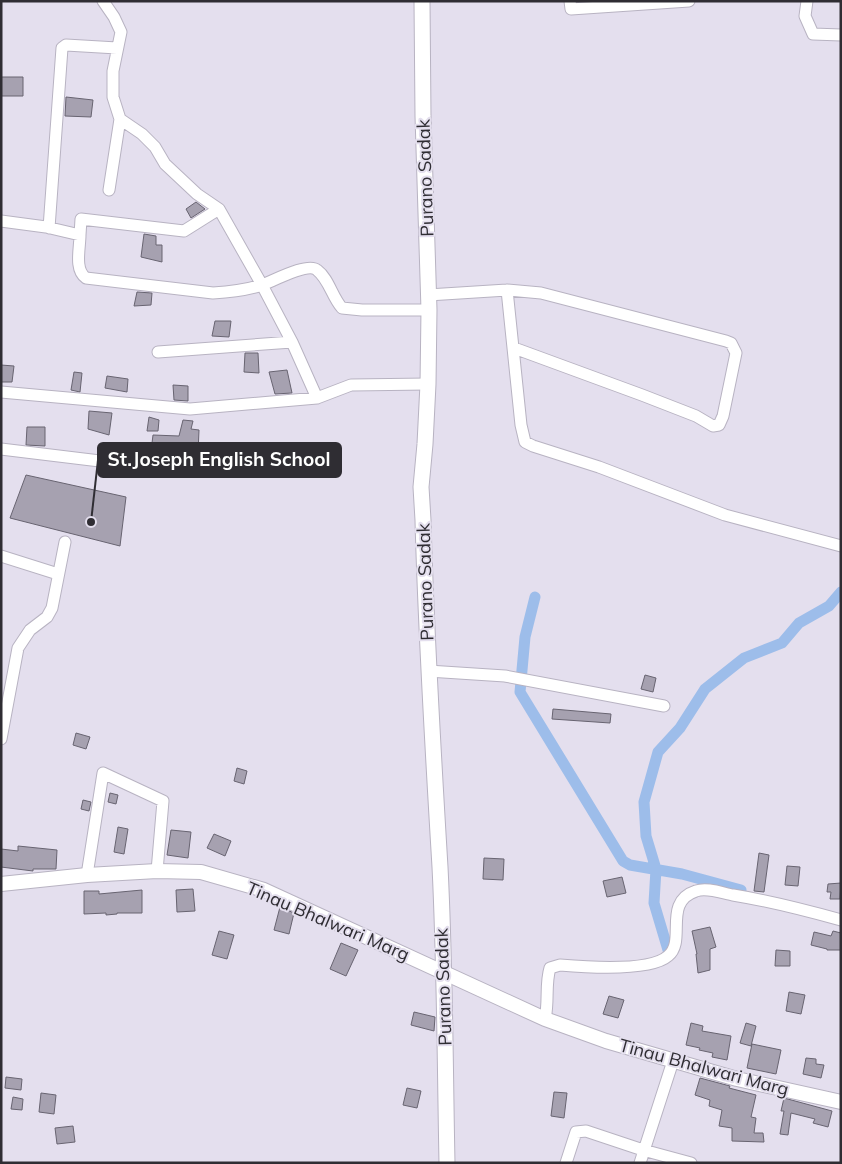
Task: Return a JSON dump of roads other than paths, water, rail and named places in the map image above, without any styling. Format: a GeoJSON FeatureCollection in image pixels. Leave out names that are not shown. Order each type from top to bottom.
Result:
{"type":"FeatureCollection","features":[{"type":"Feature","properties":{"kind":"main road","name":"Purano Sadak"},"geometry":{"type":"LineString","coordinates":[[422,1],[423,116],[429,310],[428,384],[421,487],[428,671],[444,972],[447,1163]]}},
{"type":"Feature","properties":{"kind":"street"},"geometry":{"type":"LineString","coordinates":[[102,1],[118,24],[120,32],[113,71],[113,97],[120,118],[109,190]]}},
{"type":"Feature","properties":{"kind":"street"},"geometry":{"type":"LineString","coordinates":[[570,1],[571,9],[689,1]]}},
{"type":"Feature","properties":{"kind":"street"},"geometry":{"type":"LineString","coordinates":[[807,1],[806,16],[813,34],[841,35]]}},
{"type":"Feature","properties":{"kind":"street"},"geometry":{"type":"LineString","coordinates":[[48,228],[62,48],[66,45],[117,48]]}},
{"type":"Feature","properties":{"kind":"street"},"geometry":{"type":"LineString","coordinates":[[120,118],[155,146],[165,164],[196,194],[219,209],[292,342],[317,398]]}},
{"type":"Feature","properties":{"kind":"street"},"geometry":{"type":"LineString","coordinates":[[219,209],[184,231],[81,219],[79,267],[82,275],[86,278],[213,293],[231,292],[262,285],[295,272],[314,268],[327,283],[342,308],[362,310],[429,310]]}},
{"type":"Feature","properties":{"kind":"street"},"geometry":{"type":"LineString","coordinates":[[1,221],[80,235]]}},
{"type":"Feature","properties":{"kind":"street"},"geometry":{"type":"LineString","coordinates":[[428,294],[507,290],[541,293],[732,343],[736,353],[723,416],[719,425],[713,426],[696,416],[514,348]]}},
{"type":"Feature","properties":{"kind":"street"},"geometry":{"type":"LineString","coordinates":[[507,290],[521,425],[525,442],[725,515],[841,546]]}},
{"type":"Feature","properties":{"kind":"street"},"geometry":{"type":"LineString","coordinates":[[158,352],[292,342]]}},
{"type":"Feature","properties":{"kind":"street"},"geometry":{"type":"LineString","coordinates":[[1,392],[190,409],[317,398],[350,385],[428,384]]}},
{"type":"Feature","properties":{"kind":"street"},"geometry":{"type":"LineString","coordinates":[[1,449],[174,470]]}},
{"type":"Feature","properties":{"kind":"street"},"geometry":{"type":"LineString","coordinates":[[1,739],[18,648],[30,630],[47,618],[52,608],[65,542]]}},
{"type":"Feature","properties":{"kind":"street"},"geometry":{"type":"LineString","coordinates":[[1,556],[58,574]]}},
{"type":"Feature","properties":{"kind":"street"},"geometry":{"type":"LineString","coordinates":[[428,671],[505,676],[664,706]]}},
{"type":"Feature","properties":{"kind":"street"},"geometry":{"type":"LineString","coordinates":[[87,875],[103,773],[163,801],[157,871]]}},
{"type":"Feature","properties":{"kind":"street","name":"Tinau Bhalwari Marg"},"geometry":{"type":"LineString","coordinates":[[1,884],[87,875],[157,871],[201,872],[264,890],[545,1020],[606,1041],[745,1081],[841,1102]]}},
{"type":"Feature","properties":{"kind":"street"},"geometry":{"type":"LineString","coordinates":[[545,1020],[548,1004],[547,978],[550,968],[560,965],[623,968],[667,958],[675,946],[677,910],[684,899],[695,891],[706,890],[775,902],[841,920]]}},
{"type":"Feature","properties":{"kind":"street"},"geometry":{"type":"LineString","coordinates":[[640,1163],[674,1061]]}},
{"type":"Feature","properties":{"kind":"street"},"geometry":{"type":"LineString","coordinates":[[566,1163],[576,1132],[586,1131],[643,1150],[691,1163]]}},
{"type":"Feature","properties":{"kind":"waterway"},"geometry":{"type":"LineString","coordinates":[[668,950],[654,903],[656,869],[646,836],[644,802],[658,752],[680,728],[705,689],[744,658],[782,643],[799,623],[829,606],[841,592]]}},
{"type":"Feature","properties":{"kind":"waterway"},"geometry":{"type":"LineString","coordinates":[[535,597],[525,637],[520,692],[623,861],[630,865],[682,874],[741,890]]}},
{"type":"Feature","properties":{"kind":"place","name":"St.Joseph English School"},"geometry":{"type":"Point","coordinates":[91,522]}}]}
